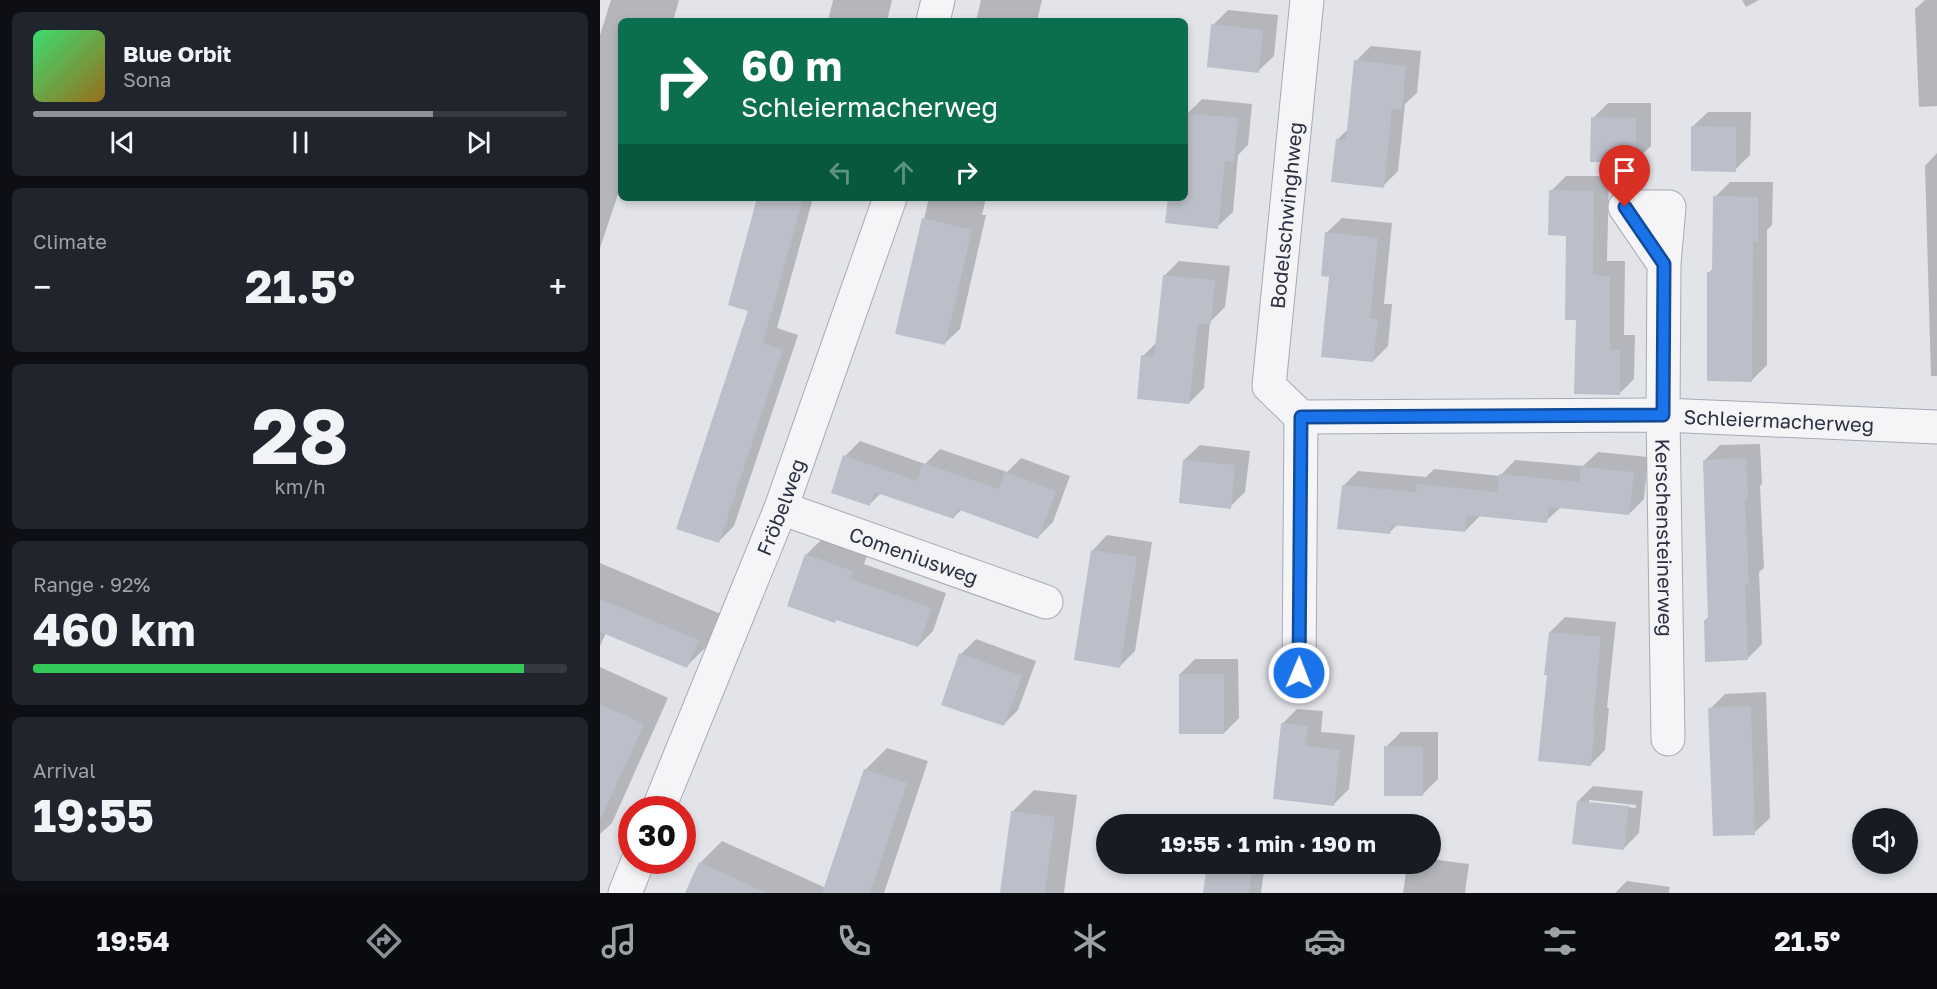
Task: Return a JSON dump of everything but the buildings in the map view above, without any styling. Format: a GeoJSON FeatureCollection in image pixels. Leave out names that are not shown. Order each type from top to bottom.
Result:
{"type":"FeatureCollection","features":[{"type":"Feature","properties":{"kind":"street"},"geometry":{"type":"LineString","coordinates":[[934,18],[938,0]]}},
{"type":"Feature","properties":{"kind":"street","name":"Bodelschwinghweg"},"geometry":{"type":"LineString","coordinates":[[1301,417],[1269,386],[1307,0]]}},
{"type":"Feature","properties":{"kind":"street","name":"Fröbelweg"},"geometry":{"type":"LineString","coordinates":[[664,796],[781,508],[889,201]]}},
{"type":"Feature","properties":{"kind":"street","name":"Kerschensteinerweg"},"geometry":{"type":"LineString","coordinates":[[1664,264],[1663,415],[1668,740]]}},
{"type":"Feature","properties":{"kind":"street","name":"Schleiermacherweg"},"geometry":{"type":"LineString","coordinates":[[1301,417],[1663,415],[1937,427]]}},
{"type":"Feature","properties":{"kind":"street"},"geometry":{"type":"LineString","coordinates":[[1299,673],[1301,417]]}},
{"type":"Feature","properties":{"kind":"street","name":"Comeniusweg"},"geometry":{"type":"LineString","coordinates":[[781,508],[1046,602]]}},
{"type":"Feature","properties":{"kind":"street"},"geometry":{"type":"LineString","coordinates":[[625,893],[633,874]]}},
{"type":"Feature","properties":{"kind":"route"},"geometry":{"type":"LineString","coordinates":[[1299,673],[1301,417],[1663,415],[1664,264],[1625,207]]}}]}
